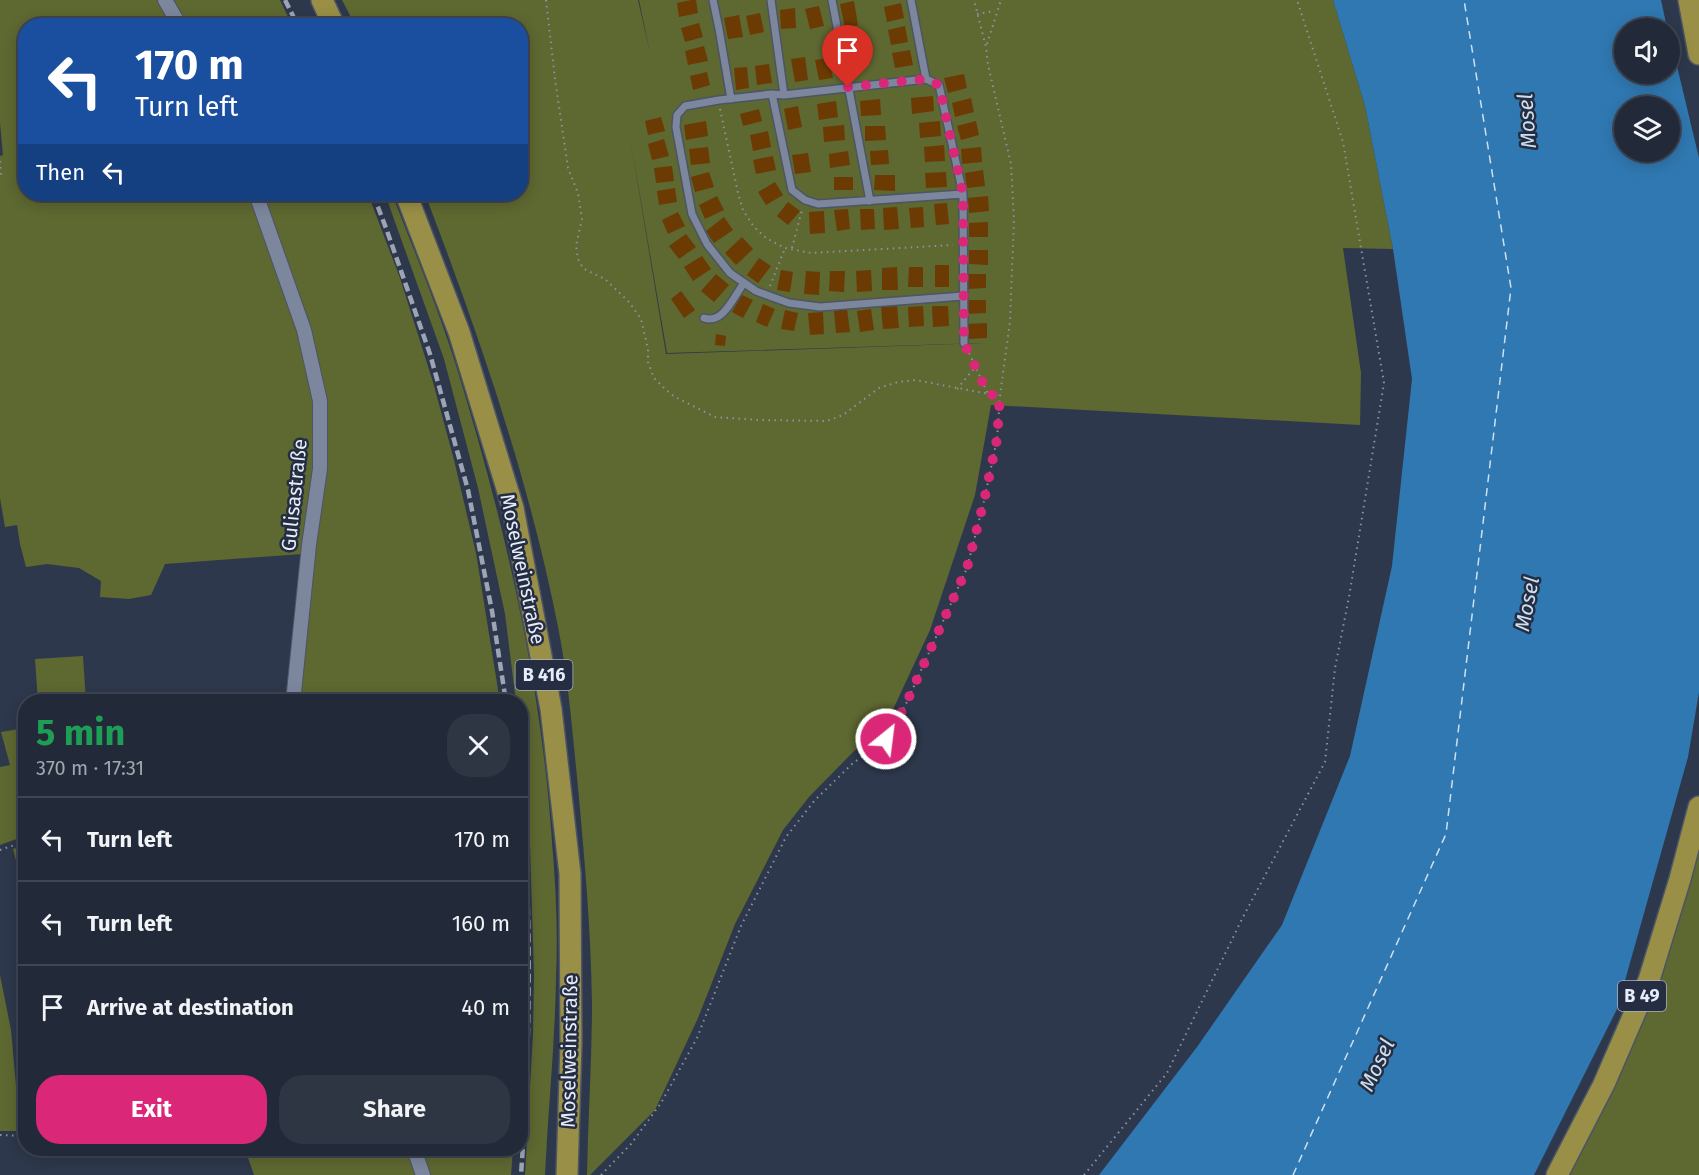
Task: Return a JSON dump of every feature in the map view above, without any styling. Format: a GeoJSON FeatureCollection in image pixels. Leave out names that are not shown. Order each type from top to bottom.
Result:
{"type":"FeatureCollection","features":[{"type":"Feature","properties":{"kind":"main road"},"geometry":{"type":"LineString","coordinates":[[322,0],[330,18]]}},
{"type":"Feature","properties":{"kind":"main road"},"geometry":{"type":"LineString","coordinates":[[1689,0],[1699,54]]}},
{"type":"Feature","properties":{"kind":"main road","name":"Moselweinstraße"},"geometry":{"type":"LineString","coordinates":[[409,201],[459,332],[513,508],[550,709],[570,874],[572,1043],[567,1175]]}},
{"type":"Feature","properties":{"kind":"main road","name":"B 49"},"geometry":{"type":"LineString","coordinates":[[1557,1175],[1604,1084],[1649,980],[1699,807]]}},
{"type":"Feature","properties":{"kind":"street"},"geometry":{"type":"LineString","coordinates":[[165,0],[175,18]]}},
{"type":"Feature","properties":{"kind":"street","name":"Gulisastraße"},"geometry":{"type":"LineString","coordinates":[[258,201],[304,330],[320,401],[320,469],[309,545],[294,694]]}},
{"type":"Feature","properties":{"kind":"street"},"geometry":{"type":"LineString","coordinates":[[416,1156],[423,1175]]}},
{"type":"Feature","properties":{"kind":"lane"},"geometry":{"type":"LineString","coordinates":[[713,0],[731,99]]}},
{"type":"Feature","properties":{"kind":"lane"},"geometry":{"type":"LineString","coordinates":[[771,0],[784,95]]}},
{"type":"Feature","properties":{"kind":"lane"},"geometry":{"type":"LineString","coordinates":[[832,0],[870,201]]}},
{"type":"Feature","properties":{"kind":"lane"},"geometry":{"type":"LineString","coordinates":[[911,0],[926,79]]}},
{"type":"Feature","properties":{"kind":"lane"},"geometry":{"type":"LineString","coordinates":[[963,296],[820,307],[789,303],[756,291],[730,273],[706,244],[692,214],[676,127],[677,115],[685,106],[719,100],[926,79],[939,85],[963,194],[964,343]]}},
{"type":"Feature","properties":{"kind":"lane"},"geometry":{"type":"LineString","coordinates":[[772,94],[792,190],[805,200],[818,204],[963,194]]}},
{"type":"Feature","properties":{"kind":"lane"},"geometry":{"type":"LineString","coordinates":[[704,318],[710,320],[722,314],[744,283]]}},
{"type":"Feature","properties":{"kind":"path"},"geometry":{"type":"LineString","coordinates":[[546,0],[568,168],[578,193],[582,219],[576,246],[578,259],[586,270],[605,279],[629,302],[641,319],[648,349],[648,362],[654,378],[666,390],[715,417],[725,419],[827,421],[843,415],[879,388],[898,382],[915,380],[1000,396]]}},
{"type":"Feature","properties":{"kind":"path"},"geometry":{"type":"LineString","coordinates":[[601,1175],[631,1144],[661,1103],[697,1038],[741,926],[786,837],[815,800],[852,764],[886,739],[905,706],[967,568],[997,439],[1010,321],[1014,220],[1011,164],[974,0]]}},
{"type":"Feature","properties":{"kind":"path"},"geometry":{"type":"LineString","coordinates":[[986,47],[1000,0]]}},
{"type":"Feature","properties":{"kind":"path"},"geometry":{"type":"LineString","coordinates":[[1084,1175],[1167,1073],[1242,918],[1325,762],[1335,668],[1384,383],[1343,142],[1298,0]]}},
{"type":"Feature","properties":{"kind":"path"},"geometry":{"type":"LineString","coordinates":[[977,14],[996,11]]}},
{"type":"Feature","properties":{"kind":"path"},"geometry":{"type":"LineString","coordinates":[[719,100],[743,210],[754,227],[766,238],[784,248],[811,253],[963,244]]}},
{"type":"Feature","properties":{"kind":"path"},"geometry":{"type":"LineString","coordinates":[[0,161],[1,175]]}},
{"type":"Feature","properties":{"kind":"path"},"geometry":{"type":"LineString","coordinates":[[792,248],[805,200]]}},
{"type":"Feature","properties":{"kind":"path"},"geometry":{"type":"LineString","coordinates":[[766,295],[784,248]]}},
{"type":"Feature","properties":{"kind":"path"},"geometry":{"type":"LineString","coordinates":[[964,343],[988,394]]}},
{"type":"Feature","properties":{"kind":"path"},"geometry":{"type":"LineString","coordinates":[[957,389],[976,366]]}},
{"type":"Feature","properties":{"kind":"path"},"geometry":{"type":"LineString","coordinates":[[0,850],[18,843]]}},
{"type":"Feature","properties":{"kind":"path"},"geometry":{"type":"LineString","coordinates":[[0,1135],[18,1136]]}},
{"type":"Feature","properties":{"kind":"green space"},"geometry":{"type":"Polygon","coordinates":[[[0,0],[280,0],[289,18],[18,18],[18,201],[371,201],[400,278],[433,382],[454,460],[476,553],[499,694],[286,694],[302,554],[165,564],[151,595],[129,599],[100,597],[101,581],[79,568],[47,564],[26,567],[17,525],[5,527],[0,498],[0,156],[3,155],[0,123],[0,0]]]}},
{"type":"Feature","properties":{"kind":"green space"},"geometry":{"type":"Polygon","coordinates":[[[342,0],[638,0],[650,53],[639,0],[1333,0],[1365,106],[1393,249],[1343,248],[1361,373],[1360,425],[991,405],[975,495],[930,630],[883,731],[854,751],[809,797],[783,830],[735,924],[698,1018],[655,1110],[590,1175],[587,1175],[592,1025],[590,947],[577,777],[561,646],[533,517],[501,408],[428,201],[528,201],[528,18],[351,18],[342,0]],[[630,137],[666,354],[984,343],[667,353],[630,137]]]}},
{"type":"Feature","properties":{"kind":"green space"},"geometry":{"type":"Polygon","coordinates":[[[388,201],[395,201],[432,296],[472,418],[504,538],[539,719],[547,781],[557,945],[545,1175],[525,1175],[526,1156],[528,1156],[534,975],[528,820],[528,694],[515,694],[505,614],[478,488],[444,359],[388,201]]]}},
{"type":"Feature","properties":{"kind":"green space"},"geometry":{"type":"Polygon","coordinates":[[[83,656],[85,694],[37,694],[35,659],[83,656]]]}},
{"type":"Feature","properties":{"kind":"green space"},"geometry":{"type":"Polygon","coordinates":[[[18,729],[18,839],[0,845],[0,767],[10,765],[1,732],[18,729]]]}},
{"type":"Feature","properties":{"kind":"green space"},"geometry":{"type":"Polygon","coordinates":[[[1699,833],[1699,1175],[1570,1175],[1657,986],[1699,833]]]}},
{"type":"Feature","properties":{"kind":"green space"},"geometry":{"type":"Polygon","coordinates":[[[18,847],[18,868],[13,849],[18,847]]]}},
{"type":"Feature","properties":{"kind":"green space"},"geometry":{"type":"Polygon","coordinates":[[[0,975],[11,1030],[18,1131],[0,1131],[0,975]]]}},
{"type":"Feature","properties":{"kind":"green space"},"geometry":{"type":"Polygon","coordinates":[[[247,1156],[512,1156],[511,1175],[254,1175],[247,1156]]]}},
{"type":"Feature","properties":{"kind":"water","name":"Mosel"},"geometry":{"type":"Polygon","coordinates":[[[1333,0],[1661,0],[1665,18],[1614,18],[1614,84],[1680,84],[1680,79],[1699,158],[1699,692],[1688,757],[1617,1009],[1534,1175],[1099,1175],[1197,1047],[1282,925],[1350,756],[1392,566],[1412,379],[1393,249],[1365,106],[1333,0]]]}},
{"type":"Feature","properties":{"kind":"building"},"geometry":{"type":"Polygon","coordinates":[[[696,0],[698,13],[679,17],[677,3],[696,0]]]}},
{"type":"Feature","properties":{"kind":"building"},"geometry":{"type":"Polygon","coordinates":[[[854,1],[858,25],[845,28],[840,4],[854,1]]]}},
{"type":"Feature","properties":{"kind":"building"},"geometry":{"type":"Polygon","coordinates":[[[901,3],[904,18],[887,22],[884,7],[901,3]]]}},
{"type":"Feature","properties":{"kind":"building"},"geometry":{"type":"Polygon","coordinates":[[[819,6],[824,26],[810,29],[805,9],[819,6]]]}},
{"type":"Feature","properties":{"kind":"building"},"geometry":{"type":"Polygon","coordinates":[[[795,8],[796,28],[781,29],[780,10],[795,8]]]}},
{"type":"Feature","properties":{"kind":"building"},"geometry":{"type":"Polygon","coordinates":[[[760,13],[764,32],[750,35],[746,16],[760,13]]]}},
{"type":"Feature","properties":{"kind":"building"},"geometry":{"type":"Polygon","coordinates":[[[739,15],[743,37],[728,39],[724,18],[739,15]]]}},
{"type":"Feature","properties":{"kind":"building"},"geometry":{"type":"Polygon","coordinates":[[[699,23],[703,37],[685,42],[681,28],[699,23]]]}},
{"type":"Feature","properties":{"kind":"building"},"geometry":{"type":"Polygon","coordinates":[[[905,26],[908,42],[891,45],[888,30],[905,26]]]}},
{"type":"Feature","properties":{"kind":"building"},"geometry":{"type":"Polygon","coordinates":[[[861,44],[866,68],[852,71],[847,47],[861,44]]]}},
{"type":"Feature","properties":{"kind":"building"},"geometry":{"type":"Polygon","coordinates":[[[704,46],[708,61],[688,65],[685,51],[704,46]]]}},
{"type":"Feature","properties":{"kind":"building"},"geometry":{"type":"Polygon","coordinates":[[[910,50],[913,65],[895,68],[892,53],[910,50]]]}},
{"type":"Feature","properties":{"kind":"building"},"geometry":{"type":"Polygon","coordinates":[[[805,57],[808,80],[795,82],[791,59],[805,57]]]}},
{"type":"Feature","properties":{"kind":"building"},"geometry":{"type":"Polygon","coordinates":[[[829,58],[833,78],[819,80],[815,60],[829,58]]]}},
{"type":"Feature","properties":{"kind":"building"},"geometry":{"type":"Polygon","coordinates":[[[769,64],[772,83],[757,85],[755,66],[769,64]]]}},
{"type":"Feature","properties":{"kind":"building"},"geometry":{"type":"Polygon","coordinates":[[[747,67],[749,88],[736,90],[734,68],[747,67]]]}},
{"type":"Feature","properties":{"kind":"building"},"geometry":{"type":"Polygon","coordinates":[[[707,72],[710,85],[693,90],[690,76],[707,72]]]}},
{"type":"Feature","properties":{"kind":"building"},"geometry":{"type":"Polygon","coordinates":[[[964,74],[967,88],[948,93],[944,78],[964,74]]]}},
{"type":"Feature","properties":{"kind":"building"},"geometry":{"type":"Polygon","coordinates":[[[933,96],[934,111],[912,114],[911,98],[933,96]]]}},
{"type":"Feature","properties":{"kind":"building"},"geometry":{"type":"Polygon","coordinates":[[[971,98],[974,112],[955,117],[952,103],[971,98]]]}},
{"type":"Feature","properties":{"kind":"building"},"geometry":{"type":"Polygon","coordinates":[[[880,99],[881,115],[861,116],[860,101],[880,99]]]}},
{"type":"Feature","properties":{"kind":"building"},"geometry":{"type":"Polygon","coordinates":[[[836,101],[838,117],[819,120],[817,104],[836,101]]]}},
{"type":"Feature","properties":{"kind":"building"},"geometry":{"type":"Polygon","coordinates":[[[798,106],[802,127],[788,130],[784,109],[798,106]]]}},
{"type":"Feature","properties":{"kind":"building"},"geometry":{"type":"Polygon","coordinates":[[[759,109],[762,121],[743,126],[740,114],[759,109]]]}},
{"type":"Feature","properties":{"kind":"building"},"geometry":{"type":"Polygon","coordinates":[[[661,117],[665,131],[648,135],[645,121],[661,117]]]}},
{"type":"Feature","properties":{"kind":"building"},"geometry":{"type":"Polygon","coordinates":[[[706,121],[708,136],[686,140],[684,125],[706,121]]]}},
{"type":"Feature","properties":{"kind":"building"},"geometry":{"type":"Polygon","coordinates":[[[940,121],[941,136],[920,138],[919,123],[940,121]]]}},
{"type":"Feature","properties":{"kind":"building"},"geometry":{"type":"Polygon","coordinates":[[[976,121],[979,135],[961,140],[957,126],[976,121]]]}},
{"type":"Feature","properties":{"kind":"building"},"geometry":{"type":"Polygon","coordinates":[[[844,125],[845,140],[824,142],[823,127],[844,125]]]}},
{"type":"Feature","properties":{"kind":"building"},"geometry":{"type":"Polygon","coordinates":[[[865,126],[885,126],[886,140],[865,141],[865,126]]]}},
{"type":"Feature","properties":{"kind":"building"},"geometry":{"type":"Polygon","coordinates":[[[768,131],[771,147],[753,151],[750,135],[768,131]]]}},
{"type":"Feature","properties":{"kind":"building"},"geometry":{"type":"Polygon","coordinates":[[[664,139],[669,156],[652,160],[648,144],[664,139]]]}},
{"type":"Feature","properties":{"kind":"building"},"geometry":{"type":"Polygon","coordinates":[[[944,145],[945,161],[925,162],[924,147],[944,145]]]}},
{"type":"Feature","properties":{"kind":"building"},"geometry":{"type":"Polygon","coordinates":[[[708,147],[710,163],[691,165],[689,149],[708,147]]]}},
{"type":"Feature","properties":{"kind":"building"},"geometry":{"type":"Polygon","coordinates":[[[981,147],[982,162],[962,164],[961,149],[981,147]]]}},
{"type":"Feature","properties":{"kind":"building"},"geometry":{"type":"Polygon","coordinates":[[[888,150],[889,164],[871,165],[870,151],[888,150]]]}},
{"type":"Feature","properties":{"kind":"building"},"geometry":{"type":"Polygon","coordinates":[[[848,151],[850,165],[830,168],[829,154],[848,151]]]}},
{"type":"Feature","properties":{"kind":"building"},"geometry":{"type":"Polygon","coordinates":[[[808,153],[811,172],[795,174],[792,155],[808,153]]]}},
{"type":"Feature","properties":{"kind":"building"},"geometry":{"type":"Polygon","coordinates":[[[773,156],[776,170],[756,174],[753,160],[773,156]]]}},
{"type":"Feature","properties":{"kind":"building"},"geometry":{"type":"Polygon","coordinates":[[[672,166],[674,181],[656,183],[654,168],[672,166]]]}},
{"type":"Feature","properties":{"kind":"building"},"geometry":{"type":"Polygon","coordinates":[[[983,170],[985,186],[967,188],[965,173],[983,170]]]}},
{"type":"Feature","properties":{"kind":"building"},"geometry":{"type":"Polygon","coordinates":[[[709,172],[714,187],[695,192],[691,177],[709,172]]]}},
{"type":"Feature","properties":{"kind":"building"},"geometry":{"type":"Polygon","coordinates":[[[946,172],[947,187],[926,188],[925,173],[946,172]]]}},
{"type":"Feature","properties":{"kind":"building"},"geometry":{"type":"Polygon","coordinates":[[[875,175],[895,175],[895,191],[874,190],[875,175]]]}},
{"type":"Feature","properties":{"kind":"building"},"geometry":{"type":"Polygon","coordinates":[[[834,177],[853,177],[853,190],[834,190],[834,177]]]}},
{"type":"Feature","properties":{"kind":"building"},"geometry":{"type":"Polygon","coordinates":[[[775,182],[783,195],[766,205],[758,192],[775,182]]]}},
{"type":"Feature","properties":{"kind":"building"},"geometry":{"type":"Polygon","coordinates":[[[675,188],[677,202],[659,205],[657,191],[675,188]]]}},
{"type":"Feature","properties":{"kind":"building"},"geometry":{"type":"Polygon","coordinates":[[[717,196],[724,210],[705,219],[699,205],[717,196]]]}},
{"type":"Feature","properties":{"kind":"building"},"geometry":{"type":"Polygon","coordinates":[[[988,196],[989,211],[969,213],[968,198],[988,196]]]}},
{"type":"Feature","properties":{"kind":"building"},"geometry":{"type":"Polygon","coordinates":[[[788,202],[800,211],[788,225],[777,216],[788,202]]]}},
{"type":"Feature","properties":{"kind":"building"},"geometry":{"type":"Polygon","coordinates":[[[947,203],[949,224],[936,225],[934,204],[947,203]]]}},
{"type":"Feature","properties":{"kind":"building"},"geometry":{"type":"Polygon","coordinates":[[[897,207],[899,229],[884,230],[883,208],[897,207]]]}},
{"type":"Feature","properties":{"kind":"building"},"geometry":{"type":"Polygon","coordinates":[[[923,207],[924,227],[911,228],[909,208],[923,207]]]}},
{"type":"Feature","properties":{"kind":"building"},"geometry":{"type":"Polygon","coordinates":[[[848,209],[850,229],[837,231],[834,210],[848,209]]]}},
{"type":"Feature","properties":{"kind":"building"},"geometry":{"type":"Polygon","coordinates":[[[860,209],[874,209],[875,229],[861,230],[860,209]]]}},
{"type":"Feature","properties":{"kind":"building"},"geometry":{"type":"Polygon","coordinates":[[[824,211],[825,233],[810,234],[809,212],[824,211]]]}},
{"type":"Feature","properties":{"kind":"building"},"geometry":{"type":"Polygon","coordinates":[[[678,212],[685,226],[668,234],[662,220],[678,212]]]}},
{"type":"Feature","properties":{"kind":"building"},"geometry":{"type":"Polygon","coordinates":[[[724,217],[733,230],[714,243],[706,231],[724,217]]]}},
{"type":"Feature","properties":{"kind":"building"},"geometry":{"type":"Polygon","coordinates":[[[988,222],[988,237],[969,237],[969,223],[988,222]]]}},
{"type":"Feature","properties":{"kind":"building"},"geometry":{"type":"Polygon","coordinates":[[[686,234],[696,247],[679,259],[669,246],[686,234]]]}},
{"type":"Feature","properties":{"kind":"building"},"geometry":{"type":"Polygon","coordinates":[[[742,237],[753,249],[736,265],[725,253],[742,237]]]}},
{"type":"Feature","properties":{"kind":"building"},"geometry":{"type":"Polygon","coordinates":[[[969,250],[988,250],[988,265],[969,264],[969,250]]]}},
{"type":"Feature","properties":{"kind":"building"},"geometry":{"type":"Polygon","coordinates":[[[702,256],[711,269],[693,281],[684,267],[702,256]]]}},
{"type":"Feature","properties":{"kind":"building"},"geometry":{"type":"Polygon","coordinates":[[[759,258],[771,266],[758,283],[747,275],[759,258]]]}},
{"type":"Feature","properties":{"kind":"building"},"geometry":{"type":"Polygon","coordinates":[[[935,265],[949,265],[949,287],[935,287],[935,265]]]}},
{"type":"Feature","properties":{"kind":"building"},"geometry":{"type":"Polygon","coordinates":[[[897,267],[898,290],[882,290],[882,268],[897,267]]]}},
{"type":"Feature","properties":{"kind":"building"},"geometry":{"type":"Polygon","coordinates":[[[909,267],[923,267],[923,287],[908,287],[909,267]]]}},
{"type":"Feature","properties":{"kind":"building"},"geometry":{"type":"Polygon","coordinates":[[[781,270],[793,272],[790,292],[777,290],[781,270]]]}},
{"type":"Feature","properties":{"kind":"building"},"geometry":{"type":"Polygon","coordinates":[[[871,270],[872,291],[857,292],[856,271],[871,270]]]}},
{"type":"Feature","properties":{"kind":"building"},"geometry":{"type":"Polygon","coordinates":[[[806,271],[820,272],[819,295],[804,294],[806,271]]]}},
{"type":"Feature","properties":{"kind":"building"},"geometry":{"type":"Polygon","coordinates":[[[830,271],[845,271],[844,292],[829,291],[830,271]]]}},
{"type":"Feature","properties":{"kind":"building"},"geometry":{"type":"Polygon","coordinates":[[[716,274],[729,285],[714,302],[701,291],[716,274]]]}},
{"type":"Feature","properties":{"kind":"building"},"geometry":{"type":"Polygon","coordinates":[[[967,274],[986,274],[986,288],[968,289],[967,274]]]}},
{"type":"Feature","properties":{"kind":"building"},"geometry":{"type":"Polygon","coordinates":[[[681,291],[695,310],[684,318],[671,299],[681,291]]]}},
{"type":"Feature","properties":{"kind":"building"},"geometry":{"type":"Polygon","coordinates":[[[742,295],[753,300],[743,318],[732,312],[742,295]]]}},
{"type":"Feature","properties":{"kind":"building"},"geometry":{"type":"Polygon","coordinates":[[[965,300],[986,300],[986,313],[966,314],[965,300]]]}},
{"type":"Feature","properties":{"kind":"building"},"geometry":{"type":"Polygon","coordinates":[[[763,304],[775,309],[767,327],[756,322],[763,304]]]}},
{"type":"Feature","properties":{"kind":"building"},"geometry":{"type":"Polygon","coordinates":[[[897,306],[899,328],[883,329],[881,307],[897,306]]]}},
{"type":"Feature","properties":{"kind":"building"},"geometry":{"type":"Polygon","coordinates":[[[923,306],[924,326],[909,327],[908,307],[923,306]]]}},
{"type":"Feature","properties":{"kind":"building"},"geometry":{"type":"Polygon","coordinates":[[[932,306],[948,306],[949,326],[933,327],[932,306]]]}},
{"type":"Feature","properties":{"kind":"building"},"geometry":{"type":"Polygon","coordinates":[[[847,309],[850,332],[836,333],[834,311],[847,309]]]}},
{"type":"Feature","properties":{"kind":"building"},"geometry":{"type":"Polygon","coordinates":[[[871,309],[874,330],[860,332],[857,311],[871,309]]]}},
{"type":"Feature","properties":{"kind":"building"},"geometry":{"type":"Polygon","coordinates":[[[785,310],[798,313],[794,331],[781,329],[785,310]]]}},
{"type":"Feature","properties":{"kind":"building"},"geometry":{"type":"Polygon","coordinates":[[[823,312],[824,334],[810,335],[808,313],[823,312]]]}},
{"type":"Feature","properties":{"kind":"building"},"geometry":{"type":"Polygon","coordinates":[[[987,323],[987,338],[967,339],[966,324],[987,323]]]}},
{"type":"Feature","properties":{"kind":"building"},"geometry":{"type":"Polygon","coordinates":[[[716,334],[726,336],[725,346],[715,345],[716,334]]]}},
{"type":"Feature","properties":{"kind":"ferry route"},"geometry":{"type":"LineString","coordinates":[[1293,1175],[1446,834],[1511,288],[1464,0]]}},
{"type":"Feature","properties":{"kind":"railway"},"geometry":{"type":"LineString","coordinates":[[285,0],[294,18]]}},
{"type":"Feature","properties":{"kind":"railway"},"geometry":{"type":"LineString","coordinates":[[376,201],[430,354],[468,490],[492,611],[505,694]]}},
{"type":"Feature","properties":{"kind":"railway"},"geometry":{"type":"LineString","coordinates":[[528,931],[528,1028]]}},
{"type":"Feature","properties":{"kind":"railway"},"geometry":{"type":"LineString","coordinates":[[521,1175],[522,1156]]}},
{"type":"Feature","properties":{"kind":"route"},"geometry":{"type":"LineString","coordinates":[[848,87],[926,79],[939,85],[963,194],[964,343],[988,394],[1000,396],[997,439],[967,568],[905,706],[886,739]]}}]}
